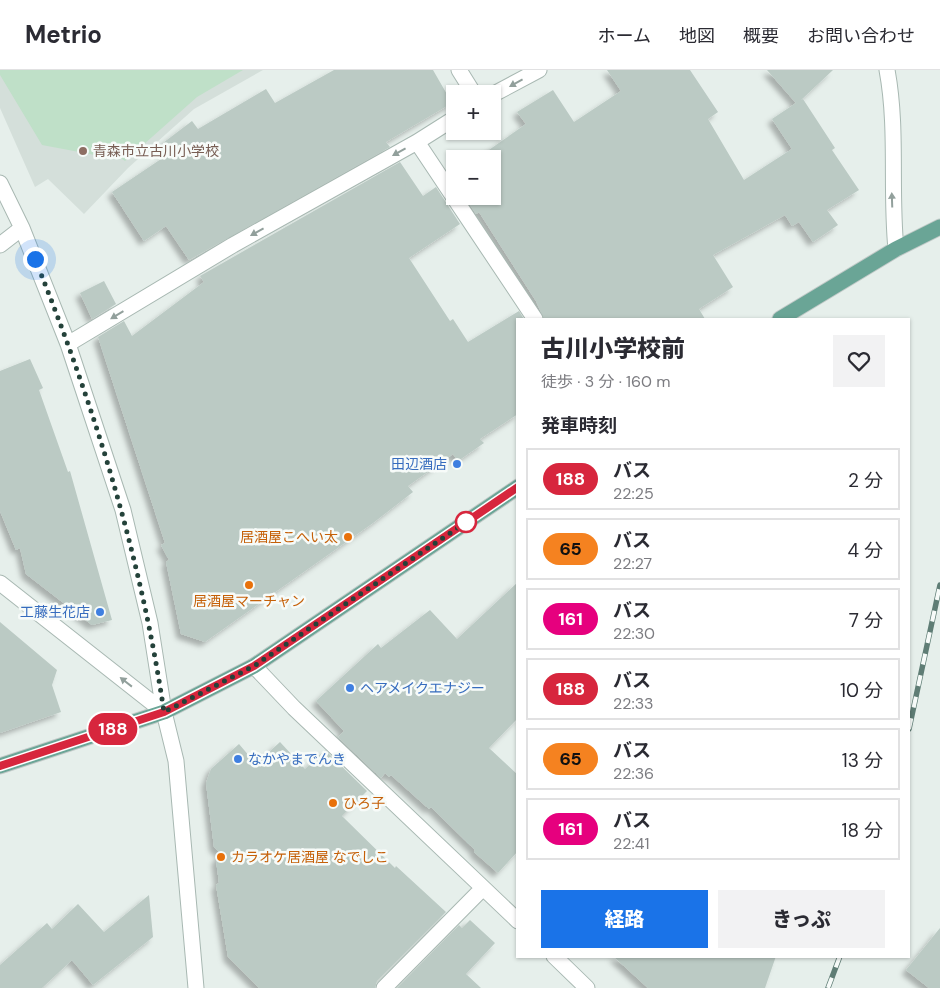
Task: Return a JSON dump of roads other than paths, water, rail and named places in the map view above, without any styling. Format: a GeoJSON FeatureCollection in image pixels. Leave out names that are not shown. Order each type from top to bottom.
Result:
{"type":"FeatureCollection","features":[{"type":"Feature","properties":{"kind":"main road"},"geometry":{"type":"LineString","coordinates":[[782,318],[896,249],[940,227]]}},
{"type":"Feature","properties":{"kind":"main road"},"geometry":{"type":"LineString","coordinates":[[0,766],[164,712],[254,666],[516,488]]}},
{"type":"Feature","properties":{"kind":"street"},"geometry":{"type":"LineString","coordinates":[[459,70],[468,85]]}},
{"type":"Feature","properties":{"kind":"street"},"geometry":{"type":"LineString","coordinates":[[501,90],[539,70]]}},
{"type":"Feature","properties":{"kind":"street"},"geometry":{"type":"LineString","coordinates":[[887,70],[893,145],[892,193],[896,249]]}},
{"type":"Feature","properties":{"kind":"street"},"geometry":{"type":"LineString","coordinates":[[68,344],[233,245],[417,142],[446,124]]}},
{"type":"Feature","properties":{"kind":"street"},"geometry":{"type":"LineString","coordinates":[[417,142],[534,318]]}},
{"type":"Feature","properties":{"kind":"street"},"geometry":{"type":"LineString","coordinates":[[0,183],[22,228],[68,344],[123,510],[150,623],[164,712],[176,761],[196,988]]}},
{"type":"Feature","properties":{"kind":"street"},"geometry":{"type":"LineString","coordinates":[[0,245],[22,228]]}},
{"type":"Feature","properties":{"kind":"street"},"geometry":{"type":"LineString","coordinates":[[0,583],[164,712]]}},
{"type":"Feature","properties":{"kind":"street"},"geometry":{"type":"LineString","coordinates":[[254,666],[308,722],[516,919]]}},
{"type":"Feature","properties":{"kind":"street"},"geometry":{"type":"LineString","coordinates":[[384,988],[483,888]]}},
{"type":"Feature","properties":{"kind":"street"},"geometry":{"type":"LineString","coordinates":[[556,958],[587,988]]}},
{"type":"Feature","properties":{"kind":"railway"},"geometry":{"type":"LineString","coordinates":[[910,724],[940,585]]}},
{"type":"Feature","properties":{"kind":"railway"},"geometry":{"type":"LineString","coordinates":[[828,988],[839,958]]}},
{"type":"Feature","properties":{"kind":"place","name":"青森市立古川小学校"},"geometry":{"type":"Point","coordinates":[83,151]}},
{"type":"Feature","properties":{"kind":"place","name":"田辺酒店"},"geometry":{"type":"Point","coordinates":[457,464]}},
{"type":"Feature","properties":{"kind":"place","name":"居酒屋こへい太"},"geometry":{"type":"Point","coordinates":[348,537]}},
{"type":"Feature","properties":{"kind":"place","name":"居酒屋マーチャン"},"geometry":{"type":"Point","coordinates":[249,585]}},
{"type":"Feature","properties":{"kind":"place","name":"工藤生花店"},"geometry":{"type":"Point","coordinates":[100,612]}},
{"type":"Feature","properties":{"kind":"place","name":"ヘアメイクエナジー"},"geometry":{"type":"Point","coordinates":[350,688]}},
{"type":"Feature","properties":{"kind":"place","name":"なかやまでんき"},"geometry":{"type":"Point","coordinates":[238,759]}},
{"type":"Feature","properties":{"kind":"place","name":"ひろ子"},"geometry":{"type":"Point","coordinates":[333,803]}},
{"type":"Feature","properties":{"kind":"place","name":"カラオケ居酒屋 なでしこ"},"geometry":{"type":"Point","coordinates":[221,857]}}]}
